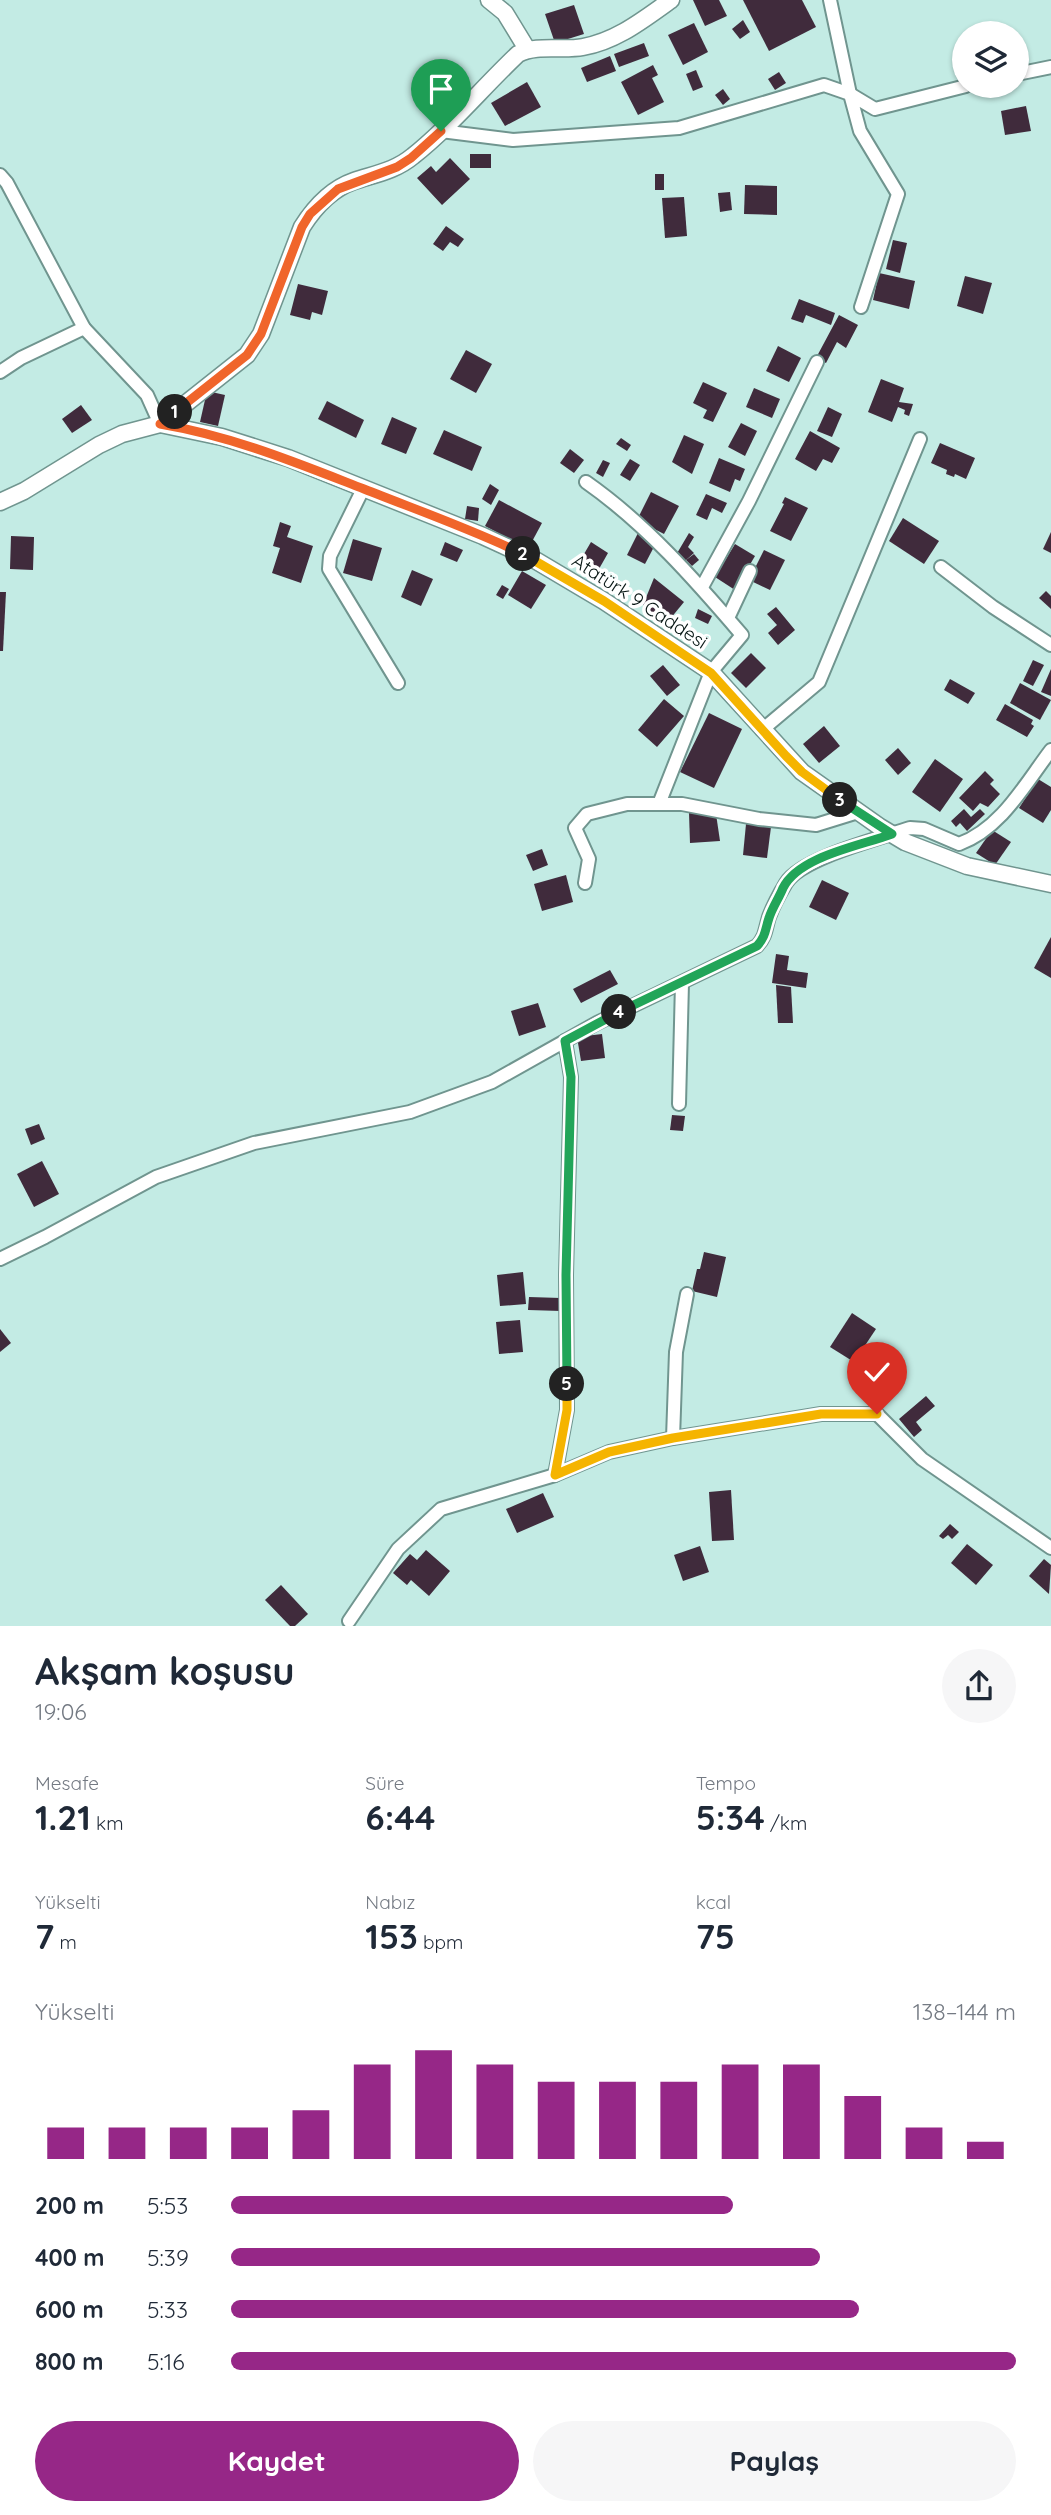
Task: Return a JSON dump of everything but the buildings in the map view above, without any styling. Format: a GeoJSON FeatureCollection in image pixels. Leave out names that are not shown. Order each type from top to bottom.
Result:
{"type":"FeatureCollection","features":[{"type":"Feature","properties":{"kind":"street"},"geometry":{"type":"LineString","coordinates":[[489,0],[505,13],[527,49]]}},
{"type":"Feature","properties":{"kind":"street"},"geometry":{"type":"LineString","coordinates":[[0,502],[24,491],[99,445],[122,434],[160,424],[247,355],[261,334],[299,235],[310,214],[338,189],[351,182],[386,172],[404,162],[441,131],[518,54],[527,49],[582,47],[602,42],[633,26],[671,0]]}},
{"type":"Feature","properties":{"kind":"street"},"geometry":{"type":"LineString","coordinates":[[830,0],[860,131],[898,194],[861,307]]}},
{"type":"Feature","properties":{"kind":"street"},"geometry":{"type":"LineString","coordinates":[[1029,72],[1051,67]]}},
{"type":"Feature","properties":{"kind":"street"},"geometry":{"type":"LineString","coordinates":[[441,131],[513,140],[679,128],[824,85],[850,94],[874,109],[952,90]]}},
{"type":"Feature","properties":{"kind":"street"},"geometry":{"type":"LineString","coordinates":[[0,175],[19,205],[84,328],[147,396],[160,424]]}},
{"type":"Feature","properties":{"kind":"street"},"geometry":{"type":"LineString","coordinates":[[0,372],[21,358],[84,328]]}},
{"type":"Feature","properties":{"kind":"street"},"geometry":{"type":"LineString","coordinates":[[702,587],[749,501],[817,362]]}},
{"type":"Feature","properties":{"kind":"street","name":"Atatürk 9 Caddesi"},"geometry":{"type":"LineString","coordinates":[[160,424],[191,429],[288,458],[483,536],[535,560],[604,601],[711,673],[802,772],[892,834],[925,852],[967,866],[1051,884]]}},
{"type":"Feature","properties":{"kind":"street"},"geometry":{"type":"LineString","coordinates":[[762,730],[819,682],[920,439]]}},
{"type":"Feature","properties":{"kind":"street"},"geometry":{"type":"LineString","coordinates":[[586,482],[618,504],[702,587],[742,635],[711,673],[659,804]]}},
{"type":"Feature","properties":{"kind":"street"},"geometry":{"type":"LineString","coordinates":[[363,489],[330,556],[329,569],[398,683]]}},
{"type":"Feature","properties":{"kind":"street"},"geometry":{"type":"LineString","coordinates":[[942,567],[993,607],[1051,645]]}},
{"type":"Feature","properties":{"kind":"street"},"geometry":{"type":"LineString","coordinates":[[728,618],[750,571]]}},
{"type":"Feature","properties":{"kind":"street"},"geometry":{"type":"LineString","coordinates":[[0,1259],[156,1177],[254,1143],[410,1112],[492,1082],[597,1023],[757,946],[766,937],[768,919],[787,880],[801,868],[828,855],[910,828],[924,830],[959,844],[973,839],[1002,816],[1051,750]]}},
{"type":"Feature","properties":{"kind":"street"},"geometry":{"type":"LineString","coordinates":[[585,883],[589,859],[575,828],[587,814],[627,804],[682,804],[759,819],[816,825],[858,812]]}},
{"type":"Feature","properties":{"kind":"street"},"geometry":{"type":"LineString","coordinates":[[679,1104],[682,983]]}},
{"type":"Feature","properties":{"kind":"street"},"geometry":{"type":"LineString","coordinates":[[555,1475],[567,1410],[566,1275],[571,1077],[565,1041]]}},
{"type":"Feature","properties":{"kind":"street"},"geometry":{"type":"LineString","coordinates":[[673,1438],[676,1352],[687,1294]]}},
{"type":"Feature","properties":{"kind":"street"},"geometry":{"type":"LineString","coordinates":[[351,1624],[398,1549],[441,1509],[555,1475],[609,1452],[673,1438],[821,1414],[877,1414],[922,1459],[1051,1548]]}},
{"type":"Feature","properties":{"kind":"route"},"geometry":{"type":"LineString","coordinates":[[441,131],[397,167],[338,189],[310,214],[302,227],[254,346],[247,355],[160,424],[222,437],[288,458],[483,536],[565,576],[711,673],[802,772],[892,834],[828,855],[801,868],[787,880],[768,919],[766,937],[757,946],[565,1041],[571,1077],[566,1275],[567,1410],[555,1475],[609,1452],[673,1438],[821,1414],[877,1414]]}}]}
